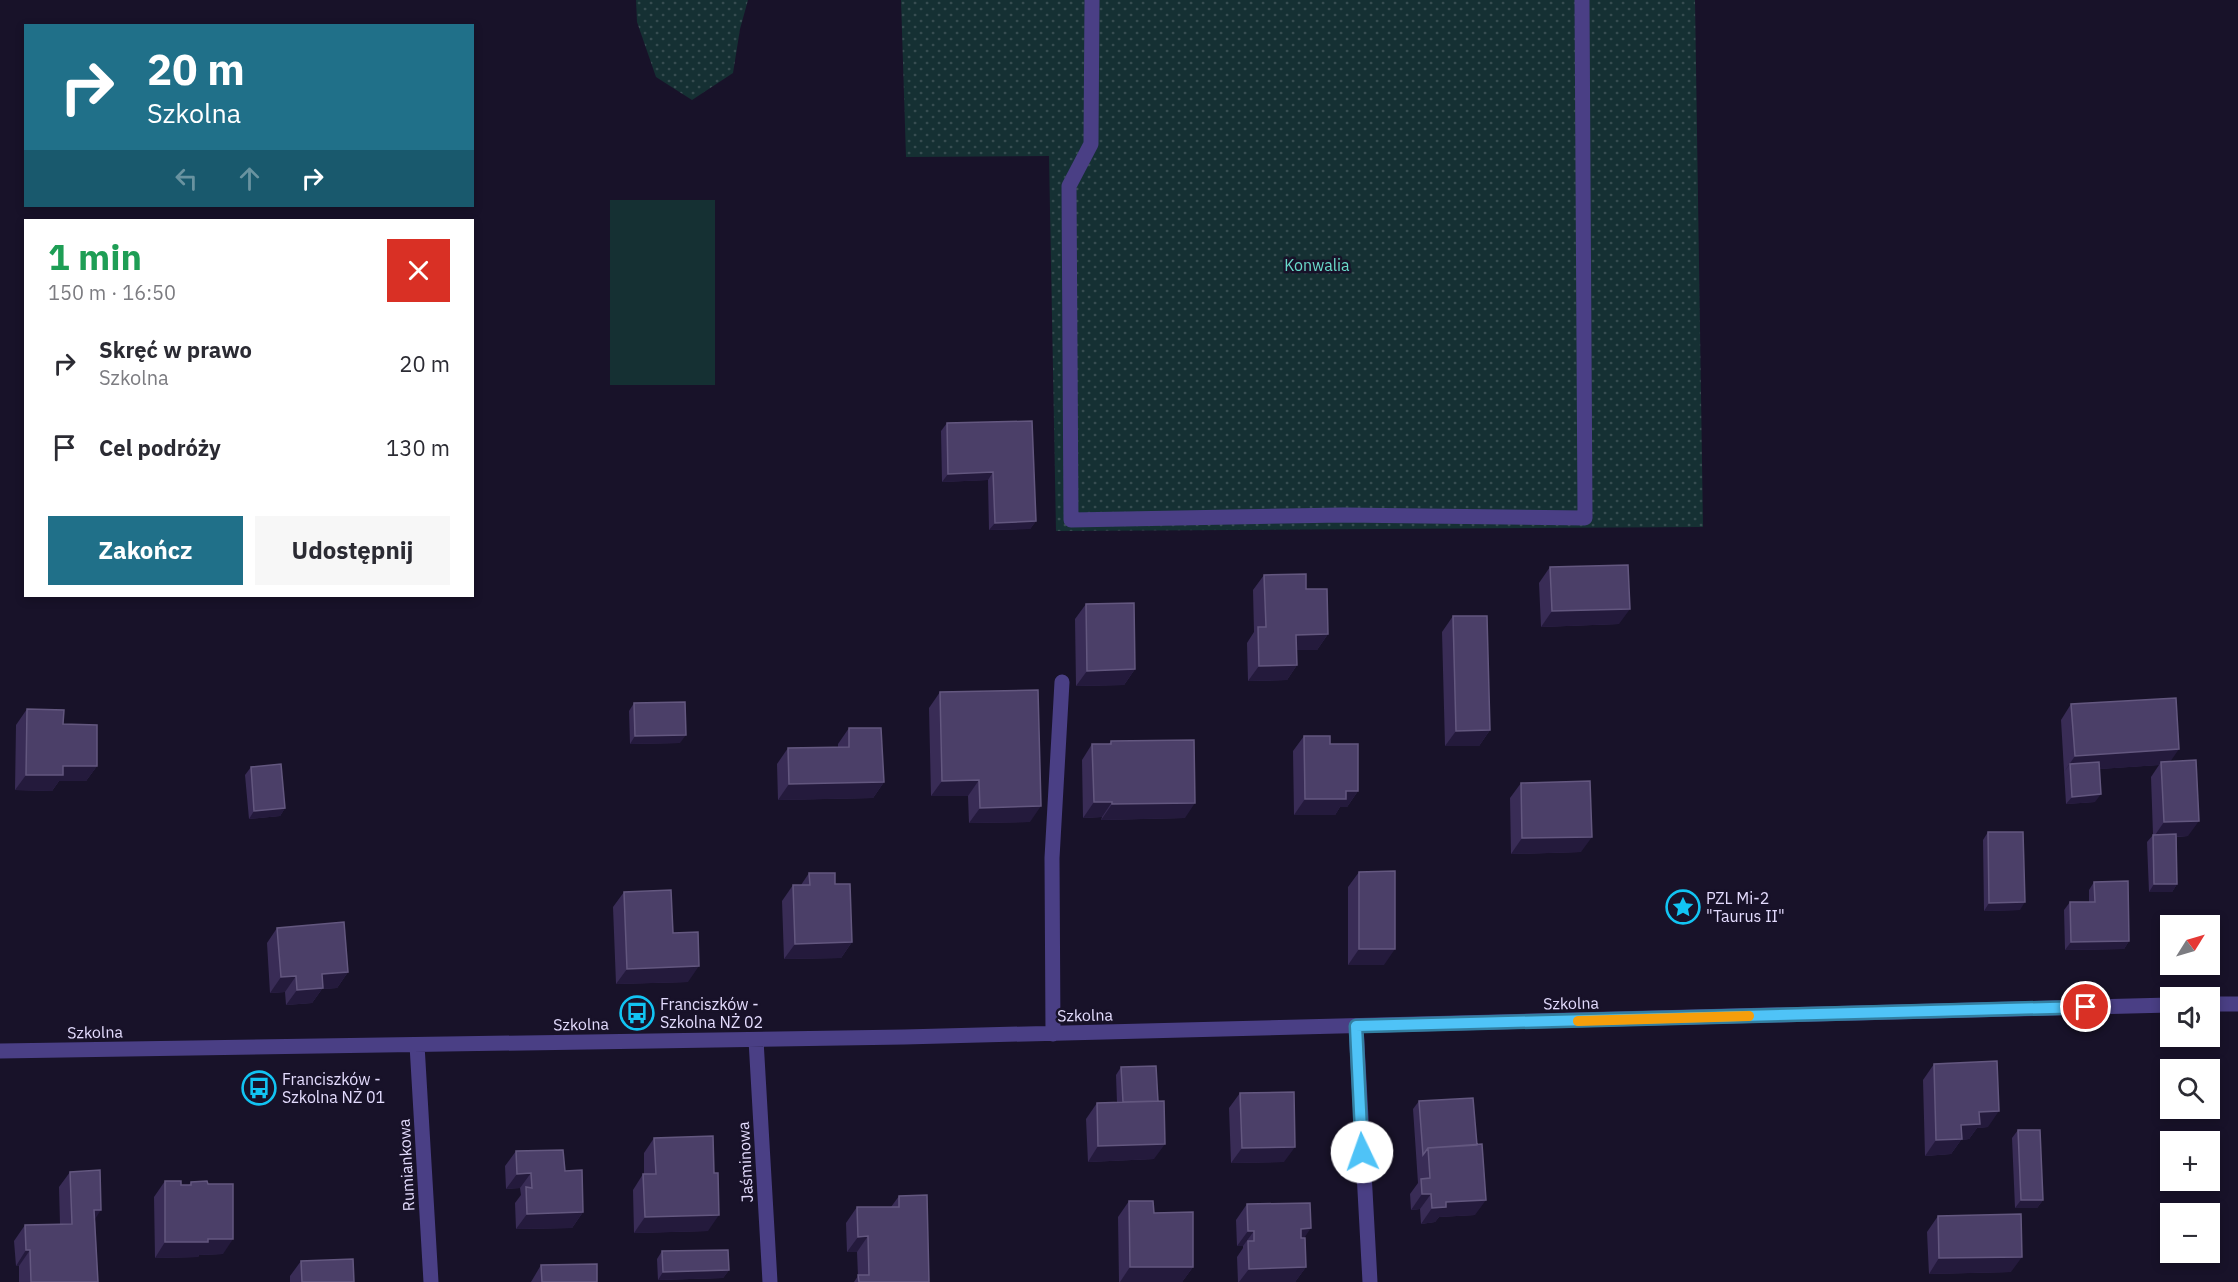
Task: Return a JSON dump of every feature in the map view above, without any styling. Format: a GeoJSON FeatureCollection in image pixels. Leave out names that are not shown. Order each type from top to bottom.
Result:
{"type":"FeatureCollection","features":[{"type":"Feature","properties":{"kind":"street"},"geometry":{"type":"LineString","coordinates":[[1092,0],[1091,144],[1069,186],[1071,520],[1343,515],[1585,518],[1582,0]]}},
{"type":"Feature","properties":{"kind":"street"},"geometry":{"type":"LineString","coordinates":[[1053,1034],[1052,858],[1062,682]]}},
{"type":"Feature","properties":{"kind":"street"},"geometry":{"type":"LineString","coordinates":[[2220,1004],[2238,1004]]}},
{"type":"Feature","properties":{"kind":"street","name":"Szkolna"},"geometry":{"type":"LineString","coordinates":[[0,1051],[1053,1034],[2160,1005]]}},
{"type":"Feature","properties":{"kind":"street"},"geometry":{"type":"LineString","coordinates":[[1356,1026],[1370,1282]]}},
{"type":"Feature","properties":{"kind":"street","name":"Jaśminowa"},"geometry":{"type":"LineString","coordinates":[[756,1040],[770,1282]]}},
{"type":"Feature","properties":{"kind":"street","name":"Rumiankowa"},"geometry":{"type":"LineString","coordinates":[[417,1045],[431,1282]]}},
{"type":"Feature","properties":{"kind":"green space"},"geometry":{"type":"Polygon","coordinates":[[[636,0],[748,0],[740,29],[733,73],[692,100],[656,77],[637,22],[636,0]]]}},
{"type":"Feature","properties":{"kind":"green space","name":"Konwalia"},"geometry":{"type":"Polygon","coordinates":[[[901,0],[1695,0],[1703,527],[1056,531],[1049,156],[906,157],[901,0]]]}},
{"type":"Feature","properties":{"kind":"green space"},"geometry":{"type":"Polygon","coordinates":[[[610,200],[715,200],[715,385],[610,385],[610,200]]]}},
{"type":"Feature","properties":{"kind":"building"},"geometry":{"type":"Polygon","coordinates":[[[1032,421],[1036,521],[995,523],[993,472],[948,474],[947,423],[1032,421]]]}},
{"type":"Feature","properties":{"kind":"building"},"geometry":{"type":"Polygon","coordinates":[[[1628,565],[1630,609],[1552,611],[1550,567],[1628,565]]]}},
{"type":"Feature","properties":{"kind":"building"},"geometry":{"type":"Polygon","coordinates":[[[1306,574],[1306,589],[1327,589],[1328,634],[1296,635],[1297,665],[1259,666],[1258,627],[1266,627],[1264,575],[1306,574]]]}},
{"type":"Feature","properties":{"kind":"building"},"geometry":{"type":"Polygon","coordinates":[[[1134,603],[1135,669],[1087,671],[1086,604],[1134,603]]]}},
{"type":"Feature","properties":{"kind":"building"},"geometry":{"type":"Polygon","coordinates":[[[1453,616],[1487,616],[1490,730],[1456,731],[1453,616]]]}},
{"type":"Feature","properties":{"kind":"building"},"geometry":{"type":"Polygon","coordinates":[[[1038,690],[1041,806],[980,808],[979,780],[942,781],[940,692],[1038,690]]]}},
{"type":"Feature","properties":{"kind":"building"},"geometry":{"type":"Polygon","coordinates":[[[2176,698],[2179,749],[2075,756],[2071,704],[2176,698]]]}},
{"type":"Feature","properties":{"kind":"building"},"geometry":{"type":"Polygon","coordinates":[[[685,702],[686,735],[635,736],[634,703],[685,702]]]}},
{"type":"Feature","properties":{"kind":"building"},"geometry":{"type":"Polygon","coordinates":[[[27,709],[64,710],[63,724],[97,725],[97,766],[63,766],[63,775],[26,775],[27,709]]]}},
{"type":"Feature","properties":{"kind":"building"},"geometry":{"type":"Polygon","coordinates":[[[849,728],[881,728],[884,782],[789,784],[788,748],[849,747],[849,728]]]}},
{"type":"Feature","properties":{"kind":"building"},"geometry":{"type":"Polygon","coordinates":[[[1304,736],[1330,736],[1330,744],[1358,744],[1358,791],[1346,791],[1346,799],[1305,799],[1304,736]]]}},
{"type":"Feature","properties":{"kind":"building"},"geometry":{"type":"Polygon","coordinates":[[[1194,740],[1195,803],[1112,804],[1112,802],[1094,802],[1092,744],[1111,744],[1111,741],[1194,740]]]}},
{"type":"Feature","properties":{"kind":"building"},"geometry":{"type":"Polygon","coordinates":[[[2196,760],[2199,821],[2164,822],[2161,762],[2196,760]]]}},
{"type":"Feature","properties":{"kind":"building"},"geometry":{"type":"Polygon","coordinates":[[[2099,762],[2101,794],[2072,797],[2070,764],[2099,762]]]}},
{"type":"Feature","properties":{"kind":"building"},"geometry":{"type":"Polygon","coordinates":[[[281,764],[285,808],[254,811],[251,767],[281,764]]]}},
{"type":"Feature","properties":{"kind":"building"},"geometry":{"type":"Polygon","coordinates":[[[1590,781],[1592,837],[1522,838],[1521,783],[1590,781]]]}},
{"type":"Feature","properties":{"kind":"building"},"geometry":{"type":"Polygon","coordinates":[[[1988,832],[2023,832],[2025,902],[1989,903],[1988,832]]]}},
{"type":"Feature","properties":{"kind":"building"},"geometry":{"type":"Polygon","coordinates":[[[2176,834],[2177,884],[2154,884],[2153,835],[2176,834]]]}},
{"type":"Feature","properties":{"kind":"building"},"geometry":{"type":"Polygon","coordinates":[[[1395,871],[1395,949],[1359,949],[1359,872],[1395,871]]]}},
{"type":"Feature","properties":{"kind":"building"},"geometry":{"type":"Polygon","coordinates":[[[809,873],[835,873],[835,884],[850,884],[852,942],[795,944],[793,885],[810,885],[809,873]]]}},
{"type":"Feature","properties":{"kind":"building"},"geometry":{"type":"Polygon","coordinates":[[[2128,881],[2129,941],[2071,942],[2070,902],[2095,902],[2094,882],[2128,881]]]}},
{"type":"Feature","properties":{"kind":"building"},"geometry":{"type":"Polygon","coordinates":[[[671,890],[673,933],[698,932],[699,966],[627,969],[624,892],[671,890]]]}},
{"type":"Feature","properties":{"kind":"building"},"geometry":{"type":"Polygon","coordinates":[[[344,922],[348,972],[322,974],[323,988],[297,990],[296,976],[281,977],[277,928],[344,922]]]}},
{"type":"Feature","properties":{"kind":"building"},"geometry":{"type":"Polygon","coordinates":[[[1997,1061],[1999,1111],[1979,1112],[1980,1124],[1961,1125],[1962,1139],[1936,1140],[1934,1064],[1997,1061]]]}},
{"type":"Feature","properties":{"kind":"building"},"geometry":{"type":"Polygon","coordinates":[[[1156,1066],[1158,1101],[1123,1102],[1121,1067],[1156,1066]]]}},
{"type":"Feature","properties":{"kind":"building"},"geometry":{"type":"Polygon","coordinates":[[[1294,1092],[1295,1147],[1242,1148],[1240,1093],[1294,1092]]]}},
{"type":"Feature","properties":{"kind":"building"},"geometry":{"type":"Polygon","coordinates":[[[1473,1098],[1477,1145],[1428,1148],[1423,1155],[1419,1101],[1473,1098]]]}},
{"type":"Feature","properties":{"kind":"building"},"geometry":{"type":"Polygon","coordinates":[[[1164,1101],[1165,1144],[1098,1146],[1097,1103],[1164,1101]]]}},
{"type":"Feature","properties":{"kind":"building"},"geometry":{"type":"Polygon","coordinates":[[[2018,1130],[2040,1130],[2043,1200],[2021,1200],[2018,1130]]]}},
{"type":"Feature","properties":{"kind":"building"},"geometry":{"type":"Polygon","coordinates":[[[713,1136],[714,1173],[718,1173],[719,1215],[645,1217],[643,1174],[656,1174],[654,1138],[713,1136]]]}},
{"type":"Feature","properties":{"kind":"building"},"geometry":{"type":"Polygon","coordinates":[[[1482,1144],[1486,1200],[1446,1202],[1446,1207],[1432,1208],[1431,1194],[1422,1194],[1421,1179],[1430,1178],[1428,1148],[1482,1144]]]}},
{"type":"Feature","properties":{"kind":"building"},"geometry":{"type":"Polygon","coordinates":[[[563,1150],[565,1171],[582,1170],[583,1212],[527,1214],[526,1187],[532,1188],[531,1173],[517,1174],[516,1151],[563,1150]]]}},
{"type":"Feature","properties":{"kind":"building"},"geometry":{"type":"Polygon","coordinates":[[[100,1170],[101,1210],[94,1210],[98,1282],[31,1282],[30,1250],[26,1250],[25,1225],[72,1224],[70,1172],[100,1170]]]}},
{"type":"Feature","properties":{"kind":"building"},"geometry":{"type":"Polygon","coordinates":[[[165,1181],[181,1181],[181,1185],[207,1181],[208,1184],[233,1184],[233,1239],[208,1239],[208,1242],[165,1242],[165,1181]]]}},
{"type":"Feature","properties":{"kind":"building"},"geometry":{"type":"Polygon","coordinates":[[[927,1195],[929,1282],[859,1282],[858,1275],[869,1275],[868,1236],[858,1237],[857,1207],[899,1207],[899,1196],[927,1195]]]}},
{"type":"Feature","properties":{"kind":"building"},"geometry":{"type":"Polygon","coordinates":[[[1129,1201],[1153,1201],[1154,1213],[1193,1212],[1193,1267],[1130,1267],[1129,1201]]]}},
{"type":"Feature","properties":{"kind":"building"},"geometry":{"type":"Polygon","coordinates":[[[1310,1203],[1311,1228],[1301,1229],[1301,1238],[1305,1238],[1306,1267],[1249,1269],[1248,1241],[1254,1241],[1254,1231],[1248,1231],[1247,1204],[1310,1203]]]}},
{"type":"Feature","properties":{"kind":"building"},"geometry":{"type":"Polygon","coordinates":[[[2021,1214],[2022,1257],[1939,1258],[1938,1216],[2021,1214]]]}},
{"type":"Feature","properties":{"kind":"building"},"geometry":{"type":"Polygon","coordinates":[[[728,1250],[729,1270],[663,1272],[662,1251],[728,1250]]]}},
{"type":"Feature","properties":{"kind":"building"},"geometry":{"type":"Polygon","coordinates":[[[353,1259],[354,1282],[302,1282],[301,1261],[353,1259]]]}},
{"type":"Feature","properties":{"kind":"building"},"geometry":{"type":"Polygon","coordinates":[[[597,1264],[597,1282],[542,1282],[541,1265],[597,1264]]]}},
{"type":"Feature","properties":{"kind":"slow traffic"},"geometry":{"type":"LineString","coordinates":[[1578,1021],[1749,1016]]}},
{"type":"Feature","properties":{"kind":"place","name":"PZL Mi-2 \"Taurus II\""},"geometry":{"type":"Point","coordinates":[1683,907]}},
{"type":"Feature","properties":{"kind":"place","name":"Franciszków - Szkolna NŻ 02"},"geometry":{"type":"Point","coordinates":[637,1013]}},
{"type":"Feature","properties":{"kind":"place","name":"Franciszków - Szkolna NŻ 01"},"geometry":{"type":"Point","coordinates":[259,1088]}},
{"type":"Feature","properties":{"kind":"route"},"geometry":{"type":"LineString","coordinates":[[1362,1152],[1356,1026],[2086,1007]]}}]}
